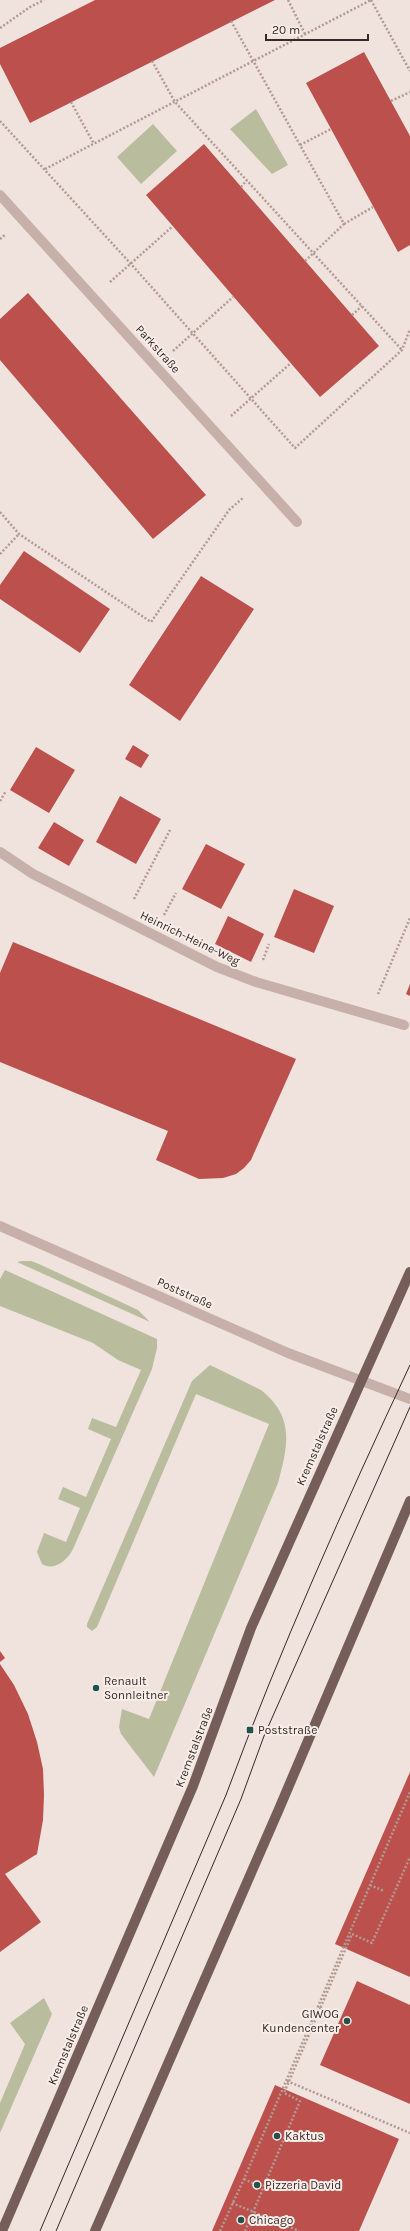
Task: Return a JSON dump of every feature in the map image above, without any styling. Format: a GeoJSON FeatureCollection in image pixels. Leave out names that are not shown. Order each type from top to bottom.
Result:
{"type":"FeatureCollection","features":[{"type":"Feature","properties":{"kind":"main road","name":"Kremstalstraße"},"geometry":{"type":"LineString","coordinates":[[2,2231],[194,1786],[252,1628],[410,1272]]}},
{"type":"Feature","properties":{"kind":"main road"},"geometry":{"type":"LineString","coordinates":[[95,2231],[279,1809],[410,1501]]}},
{"type":"Feature","properties":{"kind":"street","name":"Parkstraße"},"geometry":{"type":"LineString","coordinates":[[0,195],[297,522]]}},
{"type":"Feature","properties":{"kind":"street","name":"Heinrich-Heine-Weg"},"geometry":{"type":"LineString","coordinates":[[0,852],[33,874],[234,974],[404,1025]]}},
{"type":"Feature","properties":{"kind":"street","name":"Poststraße"},"geometry":{"type":"LineString","coordinates":[[0,1226],[288,1353],[410,1399]]}},
{"type":"Feature","properties":{"kind":"path"},"geometry":{"type":"LineString","coordinates":[[0,28],[30,7],[44,0]]}},
{"type":"Feature","properties":{"kind":"path"},"geometry":{"type":"LineString","coordinates":[[288,0],[305,34]]}},
{"type":"Feature","properties":{"kind":"path"},"geometry":{"type":"LineString","coordinates":[[45,169],[371,0],[410,71]]}},
{"type":"Feature","properties":{"kind":"path"},"geometry":{"type":"LineString","coordinates":[[232,22],[344,224]]}},
{"type":"Feature","properties":{"kind":"path"},"geometry":{"type":"LineString","coordinates":[[152,61],[175,102],[402,350]]}},
{"type":"Feature","properties":{"kind":"path"},"geometry":{"type":"LineString","coordinates":[[391,101],[410,92]]}},
{"type":"Feature","properties":{"kind":"path"},"geometry":{"type":"LineString","coordinates":[[71,102],[94,144]]}},
{"type":"Feature","properties":{"kind":"path"},"geometry":{"type":"LineString","coordinates":[[0,121],[131,264],[295,448],[402,350],[410,329]]}},
{"type":"Feature","properties":{"kind":"path"},"geometry":{"type":"LineString","coordinates":[[300,145],[331,129]]}},
{"type":"Feature","properties":{"kind":"path"},"geometry":{"type":"LineString","coordinates":[[241,187],[247,180]]}},
{"type":"Feature","properties":{"kind":"path"},"geometry":{"type":"LineString","coordinates":[[305,261],[344,224],[373,206]]}},
{"type":"Feature","properties":{"kind":"path"},"geometry":{"type":"LineString","coordinates":[[93,297],[172,226]]}},
{"type":"Feature","properties":{"kind":"path"},"geometry":{"type":"LineString","coordinates":[[193,333],[234,297]]}},
{"type":"Feature","properties":{"kind":"path"},"geometry":{"type":"LineString","coordinates":[[352,315],[362,306]]}},
{"type":"Feature","properties":{"kind":"path"},"geometry":{"type":"LineString","coordinates":[[251,399],[291,363]]}},
{"type":"Feature","properties":{"kind":"path"},"geometry":{"type":"LineString","coordinates":[[0,512],[19,534],[151,622],[229,510],[261,482]]}},
{"type":"Feature","properties":{"kind":"path"},"geometry":{"type":"LineString","coordinates":[[0,554],[19,534]]}},
{"type":"Feature","properties":{"kind":"path"},"geometry":{"type":"LineString","coordinates":[[0,801],[6,791]]}},
{"type":"Feature","properties":{"kind":"path"},"geometry":{"type":"LineString","coordinates":[[123,919],[170,830]]}},
{"type":"Feature","properties":{"kind":"path"},"geometry":{"type":"LineString","coordinates":[[370,1015],[410,918]]}},
{"type":"Feature","properties":{"kind":"path"},"geometry":{"type":"LineString","coordinates":[[220,2231],[244,2179],[285,2080],[410,1792]]}},
{"type":"Feature","properties":{"kind":"path"},"geometry":{"type":"LineString","coordinates":[[245,2231],[300,2101],[284,2093],[352,1934],[372,1943],[410,1857]]}},
{"type":"Feature","properties":{"kind":"path"},"geometry":{"type":"LineString","coordinates":[[370,1885],[384,1891]]}},
{"type":"Feature","properties":{"kind":"path"},"geometry":{"type":"LineString","coordinates":[[317,2007],[341,2018]]}},
{"type":"Feature","properties":{"kind":"path"},"geometry":{"type":"LineString","coordinates":[[285,2080],[410,2133]]}},
{"type":"Feature","properties":{"kind":"path"},"geometry":{"type":"LineString","coordinates":[[244,2179],[257,2185]]}},
{"type":"Feature","properties":{"kind":"path"},"geometry":{"type":"LineString","coordinates":[[232,2203],[299,2231]]}},
{"type":"Feature","properties":{"kind":"green space"},"geometry":{"type":"Polygon","coordinates":[[[256,109],[288,165],[272,174],[230,129],[256,109]]]}},
{"type":"Feature","properties":{"kind":"green space"},"geometry":{"type":"Polygon","coordinates":[[[153,124],[177,151],[141,184],[117,157],[153,124]]]}},
{"type":"Feature","properties":{"kind":"green space"},"geometry":{"type":"Polygon","coordinates":[[[31,1261],[39,1264],[138,1310],[150,1322],[17,1262],[31,1261]]]}},
{"type":"Feature","properties":{"kind":"green space"},"geometry":{"type":"Polygon","coordinates":[[[5,1270],[157,1339],[157,1348],[152,1369],[73,1549],[68,1557],[60,1563],[52,1566],[42,1564],[37,1552],[44,1533],[66,1542],[80,1508],[58,1499],[63,1487],[86,1497],[111,1439],[88,1429],[92,1418],[116,1427],[141,1370],[118,1360],[93,1343],[0,1306],[0,1279],[5,1270]]]}},
{"type":"Feature","properties":{"kind":"green space"},"geometry":{"type":"Polygon","coordinates":[[[210,1365],[261,1390],[272,1400],[284,1422],[286,1444],[278,1483],[154,1777],[121,1734],[119,1727],[122,1709],[149,1719],[269,1424],[196,1394],[97,1627],[92,1631],[87,1627],[87,1624],[192,1381],[210,1365]]]}},
{"type":"Feature","properties":{"kind":"green space"},"geometry":{"type":"Polygon","coordinates":[[[44,1998],[52,2014],[0,2133],[0,2103],[25,2044],[10,2023],[44,1998]]]}},
{"type":"Feature","properties":{"kind":"building"},"geometry":{"type":"Polygon","coordinates":[[[95,0],[275,0],[30,123],[0,64],[0,48],[95,0]]]}},
{"type":"Feature","properties":{"kind":"building"},"geometry":{"type":"Polygon","coordinates":[[[364,52],[410,136],[410,245],[398,252],[306,83],[364,52]]]}},
{"type":"Feature","properties":{"kind":"building"},"geometry":{"type":"Polygon","coordinates":[[[204,144],[379,346],[320,397],[146,195],[204,144]]]}},
{"type":"Feature","properties":{"kind":"building"},"geometry":{"type":"Polygon","coordinates":[[[28,293],[206,495],[153,539],[0,360],[0,319],[28,293]]]}},
{"type":"Feature","properties":{"kind":"building"},"geometry":{"type":"Polygon","coordinates":[[[24,551],[110,609],[80,653],[0,599],[0,585],[24,551]]]}},
{"type":"Feature","properties":{"kind":"building"},"geometry":{"type":"Polygon","coordinates":[[[201,576],[254,609],[180,721],[129,685],[201,576]]]}},
{"type":"Feature","properties":{"kind":"building"},"geometry":{"type":"Polygon","coordinates":[[[133,745],[149,755],[141,768],[125,759],[133,745]]]}},
{"type":"Feature","properties":{"kind":"building"},"geometry":{"type":"Polygon","coordinates":[[[36,747],[75,770],[49,813],[10,790],[36,747]]]}},
{"type":"Feature","properties":{"kind":"building"},"geometry":{"type":"Polygon","coordinates":[[[120,796],[161,819],[136,864],[96,842],[120,796]]]}},
{"type":"Feature","properties":{"kind":"building"},"geometry":{"type":"Polygon","coordinates":[[[54,822],[84,840],[69,866],[38,848],[54,822]]]}},
{"type":"Feature","properties":{"kind":"building"},"geometry":{"type":"Polygon","coordinates":[[[206,844],[245,864],[221,909],[182,889],[206,844]]]}},
{"type":"Feature","properties":{"kind":"building"},"geometry":{"type":"Polygon","coordinates":[[[294,889],[334,906],[314,953],[274,937],[294,889]]]}},
{"type":"Feature","properties":{"kind":"building"},"geometry":{"type":"Polygon","coordinates":[[[228,916],[264,934],[251,962],[215,944],[228,916]]]}},
{"type":"Feature","properties":{"kind":"building"},"geometry":{"type":"Polygon","coordinates":[[[13,942],[296,1059],[251,1160],[244,1168],[236,1174],[223,1178],[199,1179],[156,1160],[168,1131],[0,1062],[0,973],[13,942]]]}},
{"type":"Feature","properties":{"kind":"building"},"geometry":{"type":"Polygon","coordinates":[[[410,984],[410,996],[406,994],[410,984]]]}},
{"type":"Feature","properties":{"kind":"building"},"geometry":{"type":"Polygon","coordinates":[[[0,1651],[5,1658],[0,1662],[0,1651]]]}},
{"type":"Feature","properties":{"kind":"building"},"geometry":{"type":"Polygon","coordinates":[[[0,1664],[14,1685],[28,1714],[37,1742],[43,1769],[44,1795],[43,1820],[37,1854],[5,1874],[41,1922],[0,1952],[0,1664]]]}},
{"type":"Feature","properties":{"kind":"building"},"geometry":{"type":"Polygon","coordinates":[[[410,1772],[410,1977],[335,1944],[410,1772]]]}},
{"type":"Feature","properties":{"kind":"building"},"geometry":{"type":"Polygon","coordinates":[[[357,1981],[410,2005],[410,2104],[320,2065],[357,1981]]]}},
{"type":"Feature","properties":{"kind":"building"},"geometry":{"type":"Polygon","coordinates":[[[275,2085],[399,2139],[359,2231],[212,2231],[275,2085]]]}},
{"type":"Feature","properties":{"kind":"tram line"},"geometry":{"type":"LineString","coordinates":[[40,2231],[226,1795],[268,1686],[314,1578],[410,1365]]}},
{"type":"Feature","properties":{"kind":"tram line"},"geometry":{"type":"LineString","coordinates":[[56,2231],[241,1799],[264,1736],[410,1407]]}},
{"type":"Feature","properties":{"kind":"place","name":"Renault Sonnleitner"},"geometry":{"type":"Point","coordinates":[96,1688]}},
{"type":"Feature","properties":{"kind":"place","name":"Poststraße"},"geometry":{"type":"Point","coordinates":[250,1730]}},
{"type":"Feature","properties":{"kind":"place","name":"GIWOG Kundencenter"},"geometry":{"type":"Point","coordinates":[347,2021]}},
{"type":"Feature","properties":{"kind":"place","name":"Kaktus"},"geometry":{"type":"Point","coordinates":[277,2136]}},
{"type":"Feature","properties":{"kind":"place","name":"Pizzeria David"},"geometry":{"type":"Point","coordinates":[257,2185]}},
{"type":"Feature","properties":{"kind":"place","name":"Chicago"},"geometry":{"type":"Point","coordinates":[241,2220]}}]}
